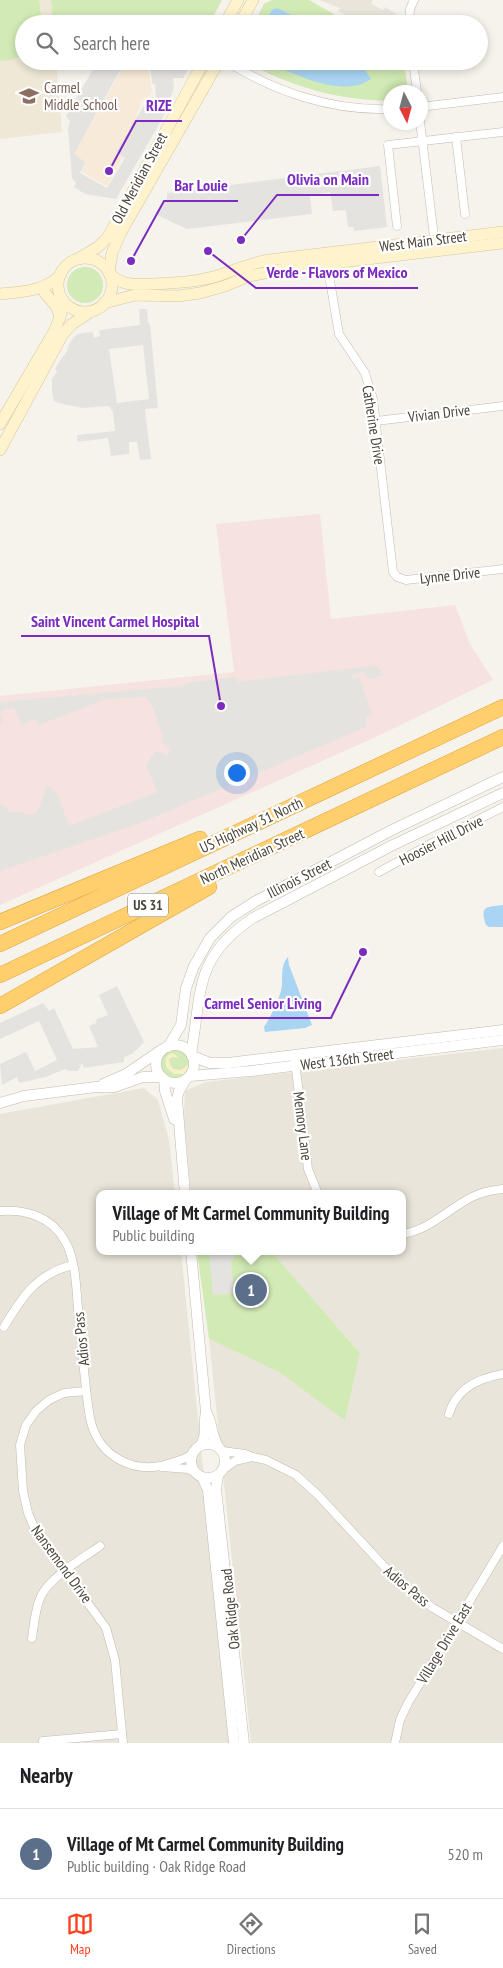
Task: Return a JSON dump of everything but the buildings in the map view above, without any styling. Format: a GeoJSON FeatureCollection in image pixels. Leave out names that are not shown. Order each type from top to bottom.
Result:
{"type":"FeatureCollection","features":[{"type":"Feature","properties":{"kind":"highway","name":"US Highway 31 North"},"geometry":{"type":"LineString","coordinates":[[0,944],[503,707]]}},
{"type":"Feature","properties":{"kind":"highway","name":"North Meridian Street"},"geometry":{"type":"LineString","coordinates":[[0,975],[503,737]]}},
{"type":"Feature","properties":{"kind":"highway"},"geometry":{"type":"LineString","coordinates":[[0,922],[257,814],[284,810]]}},
{"type":"Feature","properties":{"kind":"highway"},"geometry":{"type":"LineString","coordinates":[[0,1006],[180,903],[262,859],[296,835]]}},
{"type":"Feature","properties":{"kind":"main road"},"geometry":{"type":"LineString","coordinates":[[230,15],[238,0]]}},
{"type":"Feature","properties":{"kind":"main road"},"geometry":{"type":"LineString","coordinates":[[245,15],[253,0]]}},
{"type":"Feature","properties":{"kind":"main road","name":"Old Meridian Street"},"geometry":{"type":"LineString","coordinates":[[78,259],[98,247],[108,237],[199,70]]}},
{"type":"Feature","properties":{"kind":"main road","name":"Old Meridian Street"},"geometry":{"type":"LineString","coordinates":[[110,274],[112,253],[121,232],[214,70]]}},
{"type":"Feature","properties":{"kind":"main road","name":"West Main Street"},"geometry":{"type":"LineString","coordinates":[[104,303],[135,295],[178,296],[200,293],[225,286],[249,276],[435,246],[503,232]]}},
{"type":"Feature","properties":{"kind":"main road","name":"West Main Street"},"geometry":{"type":"LineString","coordinates":[[110,274],[117,282],[132,285],[181,283],[218,276],[248,264],[269,260],[435,246],[503,243]]}},
{"type":"Feature","properties":{"kind":"main road"},"geometry":{"type":"LineString","coordinates":[[112,253],[114,270],[124,283]]}},
{"type":"Feature","properties":{"kind":"main road"},"geometry":{"type":"LineString","coordinates":[[0,450],[63,334],[72,324],[104,303],[110,292],[110,274],[98,260],[88,257],[78,259],[66,267],[61,274],[48,284],[28,291]]}},
{"type":"Feature","properties":{"kind":"main road"},"geometry":{"type":"LineString","coordinates":[[0,424],[53,335],[60,318],[62,299],[59,286],[61,274]]}},
{"type":"Feature","properties":{"kind":"main road"},"geometry":{"type":"LineString","coordinates":[[0,294],[28,291],[45,293],[62,299],[68,308],[76,312],[91,311]]}},
{"type":"Feature","properties":{"kind":"main road"},"geometry":{"type":"LineString","coordinates":[[45,293],[56,306],[60,318]]}},
{"type":"Feature","properties":{"kind":"street"},"geometry":{"type":"LineString","coordinates":[[410,15],[414,0]]}},
{"type":"Feature","properties":{"kind":"street"},"geometry":{"type":"LineString","coordinates":[[241,70],[258,80],[301,97],[328,104],[383,108]]}},
{"type":"Feature","properties":{"kind":"street"},"geometry":{"type":"LineString","coordinates":[[415,70],[416,85]]}},
{"type":"Feature","properties":{"kind":"street"},"geometry":{"type":"LineString","coordinates":[[428,106],[503,97]]}},
{"type":"Feature","properties":{"kind":"street"},"geometry":{"type":"LineString","coordinates":[[421,130],[435,246]]}},
{"type":"Feature","properties":{"kind":"street"},"geometry":{"type":"LineString","coordinates":[[397,226],[388,145],[503,132]]}},
{"type":"Feature","properties":{"kind":"street"},"geometry":{"type":"LineString","coordinates":[[456,137],[465,214]]}},
{"type":"Feature","properties":{"kind":"street","name":"Catherine Drive"},"geometry":{"type":"LineString","coordinates":[[330,281],[339,334],[368,380],[373,399],[391,563],[397,577]]}},
{"type":"Feature","properties":{"kind":"street","name":"Vivian Drive"},"geometry":{"type":"LineString","coordinates":[[376,421],[503,406]]}},
{"type":"Feature","properties":{"kind":"street","name":"Lynne Drive"},"geometry":{"type":"LineString","coordinates":[[397,577],[406,580],[503,569]]}},
{"type":"Feature","properties":{"kind":"street","name":"Illinois Street"},"geometry":{"type":"LineString","coordinates":[[166,1048],[181,1025],[186,988],[196,960],[210,938],[231,917],[256,900],[392,830],[503,777]]}},
{"type":"Feature","properties":{"kind":"street","name":"Illinois Street"},"geometry":{"type":"LineString","coordinates":[[192,1055],[198,995],[203,977],[216,952],[234,932],[253,918],[371,856],[502,796]]}},
{"type":"Feature","properties":{"kind":"street","name":"Hoosier Hill Drive"},"geometry":{"type":"LineString","coordinates":[[379,872],[503,808]]}},
{"type":"Feature","properties":{"kind":"street","name":"West 136th Street"},"geometry":{"type":"LineString","coordinates":[[188,1077],[251,1072],[295,1061],[503,1030]]}},
{"type":"Feature","properties":{"kind":"street","name":"West 136th Street"},"geometry":{"type":"LineString","coordinates":[[192,1055],[213,1064],[295,1061],[503,1040]]}},
{"type":"Feature","properties":{"kind":"street"},"geometry":{"type":"LineString","coordinates":[[98,1087],[126,1074],[166,1048],[180,1046],[187,1049],[192,1055],[194,1067],[178,1095],[178,1129],[185,1190]]}},
{"type":"Feature","properties":{"kind":"street"},"geometry":{"type":"LineString","coordinates":[[166,1048],[158,1056],[156,1063],[163,1078],[165,1091],[178,1129]]}},
{"type":"Feature","properties":{"kind":"street","name":"Memory Lane"},"geometry":{"type":"LineString","coordinates":[[295,1061],[308,1169],[316,1190]]}},
{"type":"Feature","properties":{"kind":"street"},"geometry":{"type":"LineString","coordinates":[[0,1102],[24,1096],[98,1087],[114,1087],[143,1077],[163,1078],[173,1082],[188,1077]]}},
{"type":"Feature","properties":{"kind":"street"},"geometry":{"type":"LineString","coordinates":[[406,1233],[429,1225],[473,1197],[503,1189]]}},
{"type":"Feature","properties":{"kind":"street","name":"Adios Pass"},"geometry":{"type":"LineString","coordinates":[[0,1212],[20,1211],[35,1215],[56,1228],[65,1241],[73,1266],[91,1426],[105,1448],[127,1464],[146,1468],[162,1466],[188,1469],[198,1475]]}},
{"type":"Feature","properties":{"kind":"street"},"geometry":{"type":"LineString","coordinates":[[191,1255],[206,1412],[204,1422],[205,1436],[200,1446],[192,1454],[191,1464],[198,1475],[210,1479],[235,1461],[252,1457]]}},
{"type":"Feature","properties":{"kind":"street"},"geometry":{"type":"LineString","coordinates":[[4,1327],[38,1281],[50,1273],[73,1266]]}},
{"type":"Feature","properties":{"kind":"street"},"geometry":{"type":"LineString","coordinates":[[450,1414],[456,1398],[468,1387],[487,1378],[503,1374]]}},
{"type":"Feature","properties":{"kind":"street","name":"Nansemond Drive"},"geometry":{"type":"LineString","coordinates":[[86,1391],[64,1393],[42,1405],[26,1425],[20,1445],[23,1491],[31,1522],[42,1541],[102,1620],[110,1639],[116,1660],[123,1743]]}},
{"type":"Feature","properties":{"kind":"street"},"geometry":{"type":"LineString","coordinates":[[206,1412],[211,1420],[213,1439],[226,1461],[221,1472]]}},
{"type":"Feature","properties":{"kind":"street"},"geometry":{"type":"LineString","coordinates":[[200,1446],[209,1444],[220,1448]]}},
{"type":"Feature","properties":{"kind":"street","name":"Adios Pass"},"geometry":{"type":"LineString","coordinates":[[220,1448],[276,1463],[296,1475],[318,1495],[413,1594],[503,1649]]}},
{"type":"Feature","properties":{"kind":"street","name":"Adios Pass"},"geometry":{"type":"LineString","coordinates":[[162,1466],[185,1459],[192,1454]]}},
{"type":"Feature","properties":{"kind":"street","name":"Oak Ridge Road"},"geometry":{"type":"LineString","coordinates":[[221,1472],[216,1489],[244,1743]]}},
{"type":"Feature","properties":{"kind":"street","name":"Oak Ridge Road"},"geometry":{"type":"LineString","coordinates":[[198,1475],[208,1490],[234,1743]]}},
{"type":"Feature","properties":{"kind":"street"},"geometry":{"type":"LineString","coordinates":[[32,1638],[41,1596],[54,1580],[100,1546]]}},
{"type":"Feature","properties":{"kind":"street","name":"Village Drive East"},"geometry":{"type":"LineString","coordinates":[[395,1743],[400,1720],[408,1703],[503,1546]]}},
{"type":"Feature","properties":{"kind":"street"},"geometry":{"type":"LineString","coordinates":[[43,1741],[122,1734]]}},
{"type":"Feature","properties":{"kind":"shaded area","name":"Carmel Middle School"},"geometry":{"type":"Polygon","coordinates":[[[0,0],[51,0],[52,15],[15,15],[15,70],[57,70],[62,132],[0,139],[0,0]]]}},
{"type":"Feature","properties":{"kind":"shaded area"},"geometry":{"type":"Polygon","coordinates":[[[319,0],[373,0],[371,4],[383,10],[385,7],[396,14],[345,15],[338,11],[340,8],[319,0]]]}},
{"type":"Feature","properties":{"kind":"shaded area"},"geometry":{"type":"Polygon","coordinates":[[[93,70],[120,70],[74,154],[85,162],[80,173],[107,188],[125,158],[116,152],[145,104],[149,106],[154,104],[156,98],[155,85],[152,83],[151,70],[188,70],[183,78],[173,78],[174,87],[166,112],[116,199],[85,194],[74,187],[76,183],[72,178],[68,128],[70,121],[66,116],[93,70]]]}},
{"type":"Feature","properties":{"kind":"shaded area"},"geometry":{"type":"Polygon","coordinates":[[[122,70],[148,70],[152,91],[149,98],[142,99],[122,159],[107,186],[81,171],[74,154],[122,70]]]}},
{"type":"Feature","properties":{"kind":"shaded area"},"geometry":{"type":"Polygon","coordinates":[[[380,166],[387,227],[354,231],[353,227],[348,227],[346,210],[333,211],[330,192],[310,195],[312,214],[187,229],[155,214],[167,199],[167,193],[380,166]]]}},
{"type":"Feature","properties":{"kind":"shaded area"},"geometry":{"type":"Polygon","coordinates":[[[139,309],[147,309],[158,408],[146,409],[145,411],[151,459],[140,460],[137,442],[129,442],[129,454],[111,456],[108,438],[78,442],[77,435],[115,431],[113,412],[109,406],[82,408],[54,401],[52,379],[57,372],[55,369],[66,353],[70,342],[77,334],[93,332],[94,338],[100,336],[99,330],[140,325],[139,309]],[[143,345],[109,349],[117,403],[149,399],[143,345]]]}},
{"type":"Feature","properties":{"kind":"shaded area"},"geometry":{"type":"Polygon","coordinates":[[[320,514],[331,619],[455,605],[470,644],[493,680],[378,736],[0,905],[0,696],[234,672],[216,524],[320,514]]]}},
{"type":"Feature","properties":{"kind":"shaded area"},"geometry":{"type":"Polygon","coordinates":[[[370,666],[378,667],[384,675],[370,679],[363,672],[351,675],[352,679],[359,677],[372,714],[366,716],[366,727],[138,824],[0,871],[0,805],[3,805],[10,812],[19,811],[30,815],[37,812],[47,786],[57,792],[69,826],[157,792],[146,765],[155,751],[168,755],[170,748],[161,742],[163,737],[153,708],[146,697],[106,699],[39,725],[36,719],[22,725],[14,708],[3,710],[0,715],[0,702],[180,686],[191,682],[236,677],[238,682],[370,666]]]}},
{"type":"Feature","properties":{"kind":"shaded area"},"geometry":{"type":"Polygon","coordinates":[[[0,715],[4,722],[0,724],[0,715]]]}},
{"type":"Feature","properties":{"kind":"shaded area"},"geometry":{"type":"Polygon","coordinates":[[[117,986],[144,1042],[132,1054],[124,1057],[124,1062],[84,1068],[82,1063],[78,1071],[65,1069],[46,1077],[19,1083],[17,1077],[2,1085],[0,1064],[26,1052],[35,1071],[57,1060],[39,1021],[0,1039],[0,1023],[43,1003],[49,1011],[54,1008],[73,1049],[98,1047],[89,1026],[96,1023],[97,1019],[108,1015],[99,995],[117,986]]]}},
{"type":"Feature","properties":{"kind":"shaded area"},"geometry":{"type":"Polygon","coordinates":[[[503,1048],[503,1743],[251,1743],[209,1339],[279,1372],[345,1421],[360,1353],[274,1255],[406,1255],[406,1190],[191,1190],[184,1118],[185,1091],[206,1082],[503,1048]]]}},
{"type":"Feature","properties":{"kind":"shaded area"},"geometry":{"type":"Polygon","coordinates":[[[144,1088],[158,1100],[169,1140],[175,1190],[96,1190],[96,1255],[181,1255],[231,1743],[0,1743],[0,1114],[144,1088]]]}},
{"type":"Feature","properties":{"kind":"shaded area"},"geometry":{"type":"Polygon","coordinates":[[[209,1255],[234,1255],[234,1259],[231,1261],[234,1293],[213,1295],[209,1255]]]}},
{"type":"Feature","properties":{"kind":"green space"},"geometry":{"type":"Polygon","coordinates":[[[0,0],[39,0],[41,15],[15,15],[15,58],[0,61],[0,0]]]}},
{"type":"Feature","properties":{"kind":"green space"},"geometry":{"type":"Polygon","coordinates":[[[51,0],[222,0],[214,15],[52,15],[51,0]]]}},
{"type":"Feature","properties":{"kind":"green space"},"geometry":{"type":"Polygon","coordinates":[[[272,0],[309,0],[335,15],[258,15],[264,4],[272,0]]]}},
{"type":"Feature","properties":{"kind":"green space"},"geometry":{"type":"Polygon","coordinates":[[[262,70],[405,70],[407,85],[383,85],[383,101],[333,95],[297,85],[262,70]]]}},
{"type":"Feature","properties":{"kind":"green space"},"geometry":{"type":"Polygon","coordinates":[[[85,267],[92,268],[98,272],[102,278],[102,292],[98,298],[92,302],[85,303],[78,302],[72,298],[68,292],[67,285],[68,278],[72,272],[78,268],[85,267]]]}},
{"type":"Feature","properties":{"kind":"green space"},"geometry":{"type":"Polygon","coordinates":[[[175,1050],[185,1054],[189,1064],[185,1074],[175,1078],[165,1074],[161,1064],[165,1054],[175,1050]]]}},
{"type":"Feature","properties":{"kind":"green space"},"geometry":{"type":"Polygon","coordinates":[[[198,1255],[274,1255],[360,1353],[345,1421],[279,1372],[209,1339],[198,1255]]]}},
{"type":"Feature","properties":{"kind":"sand"},"geometry":{"type":"Polygon","coordinates":[[[173,1053],[179,1058],[173,1057],[169,1059],[173,1069],[181,1070],[189,1064],[185,1074],[174,1074],[167,1068],[166,1059],[168,1055],[173,1053]]]}},
{"type":"Feature","properties":{"kind":"water"},"geometry":{"type":"Polygon","coordinates":[[[277,8],[292,15],[269,15],[272,10],[277,8]]]}},
{"type":"Feature","properties":{"kind":"water"},"geometry":{"type":"Polygon","coordinates":[[[286,70],[365,70],[371,79],[360,85],[333,86],[286,70]]]}},
{"type":"Feature","properties":{"kind":"water"},"geometry":{"type":"Polygon","coordinates":[[[503,905],[503,927],[489,927],[486,925],[484,911],[488,907],[503,905]]]}},
{"type":"Feature","properties":{"kind":"water"},"geometry":{"type":"Polygon","coordinates":[[[288,957],[289,965],[312,1025],[305,1028],[265,1032],[264,1027],[274,1010],[281,991],[283,969],[288,957]]]}},
{"type":"Feature","properties":{"kind":"place","name":"Carmel Middle School"},"geometry":{"type":"Point","coordinates":[29,96]}},
{"type":"Feature","properties":{"kind":"place","name":"RIZE"},"geometry":{"type":"Point","coordinates":[109,171]}},
{"type":"Feature","properties":{"kind":"place","name":"Olivia on Main"},"geometry":{"type":"Point","coordinates":[241,240]}},
{"type":"Feature","properties":{"kind":"place","name":"Verde - Flavors of Mexico"},"geometry":{"type":"Point","coordinates":[208,251]}},
{"type":"Feature","properties":{"kind":"place","name":"Bar Louie"},"geometry":{"type":"Point","coordinates":[131,261]}},
{"type":"Feature","properties":{"kind":"place","name":"Saint Vincent Carmel Hospital"},"geometry":{"type":"Point","coordinates":[221,706]}},
{"type":"Feature","properties":{"kind":"place","name":"Carmel Senior Living"},"geometry":{"type":"Point","coordinates":[363,952]}},
{"type":"Feature","properties":{"kind":"place","name":"Village of Mt Carmel Community Building"},"geometry":{"type":"Point","coordinates":[251,1290]}}]}
